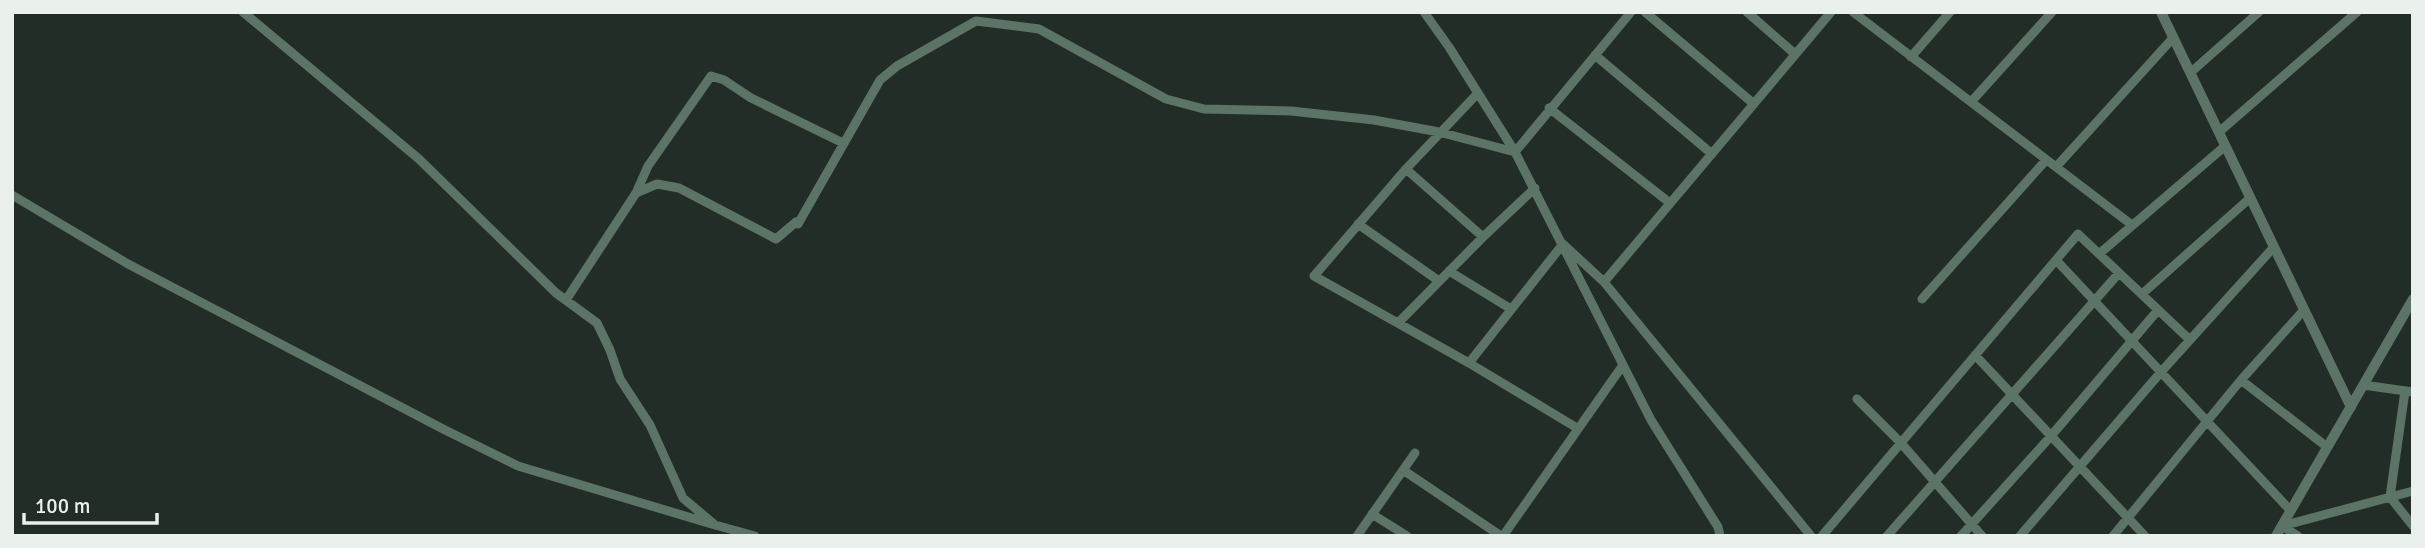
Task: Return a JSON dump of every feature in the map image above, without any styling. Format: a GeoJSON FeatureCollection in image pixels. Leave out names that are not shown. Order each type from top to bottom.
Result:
{"type":"FeatureCollection","features":[{"type":"Feature","properties":{"kind":"street"},"geometry":{"type":"LineString","coordinates":[[243,12],[419,159],[566,300],[597,323],[620,379],[649,425],[682,498],[715,525]]}},
{"type":"Feature","properties":{"kind":"street"},"geometry":{"type":"LineString","coordinates":[[1424,12],[1515,152],[1651,420],[1718,527],[1720,536]]}},
{"type":"Feature","properties":{"kind":"street"},"geometry":{"type":"LineString","coordinates":[[1515,152],[1631,12]]}},
{"type":"Feature","properties":{"kind":"street"},"geometry":{"type":"LineString","coordinates":[[1645,12],[1754,104]]}},
{"type":"Feature","properties":{"kind":"street"},"geometry":{"type":"LineString","coordinates":[[1747,12],[1795,54]]}},
{"type":"Feature","properties":{"kind":"street"},"geometry":{"type":"LineString","coordinates":[[1604,282],[1831,12]]}},
{"type":"Feature","properties":{"kind":"street"},"geometry":{"type":"LineString","coordinates":[[1853,12],[1865,16],[1911,57],[2132,225]]}},
{"type":"Feature","properties":{"kind":"street"},"geometry":{"type":"LineString","coordinates":[[1911,57],[1950,12]]}},
{"type":"Feature","properties":{"kind":"street"},"geometry":{"type":"LineString","coordinates":[[1971,102],[2052,12]]}},
{"type":"Feature","properties":{"kind":"street"},"geometry":{"type":"LineString","coordinates":[[2161,12],[2351,407]]}},
{"type":"Feature","properties":{"kind":"street"},"geometry":{"type":"LineString","coordinates":[[2190,73],[2259,12]]}},
{"type":"Feature","properties":{"kind":"street"},"geometry":{"type":"LineString","coordinates":[[2219,132],[2357,12]]}},
{"type":"Feature","properties":{"kind":"street"},"geometry":{"type":"LineString","coordinates":[[636,193],[657,184],[679,188],[776,239],[796,222],[798,224],[880,80],[897,66],[976,21],[1039,29],[1166,99],[1204,109],[1291,111],[1374,120],[1439,132],[1515,152]]}},
{"type":"Feature","properties":{"kind":"street"},"geometry":{"type":"LineString","coordinates":[[2056,167],[2173,38]]}},
{"type":"Feature","properties":{"kind":"street"},"geometry":{"type":"LineString","coordinates":[[1595,55],[1712,154]]}},
{"type":"Feature","properties":{"kind":"street"},"geometry":{"type":"LineString","coordinates":[[566,300],[636,193],[648,166],[710,76],[724,80],[751,98],[843,143]]}},
{"type":"Feature","properties":{"kind":"street"},"geometry":{"type":"LineString","coordinates":[[1478,93],[1439,132],[1314,276],[1469,363],[1577,428]]}},
{"type":"Feature","properties":{"kind":"street"},"geometry":{"type":"LineString","coordinates":[[1549,108],[1670,204]]}},
{"type":"Feature","properties":{"kind":"street"},"geometry":{"type":"LineString","coordinates":[[2099,254],[2224,147]]}},
{"type":"Feature","properties":{"kind":"street"},"geometry":{"type":"LineString","coordinates":[[1922,299],[2046,160]]}},
{"type":"Feature","properties":{"kind":"street"},"geometry":{"type":"LineString","coordinates":[[1406,169],[1483,237]]}},
{"type":"Feature","properties":{"kind":"street"},"geometry":{"type":"LineString","coordinates":[[1398,323],[1535,188]]}},
{"type":"Feature","properties":{"kind":"street"},"geometry":{"type":"LineString","coordinates":[[12,195],[128,264],[518,466],[755,536]]}},
{"type":"Feature","properties":{"kind":"street"},"geometry":{"type":"LineString","coordinates":[[2141,294],[2249,199]]}},
{"type":"Feature","properties":{"kind":"street"},"geometry":{"type":"LineString","coordinates":[[1358,224],[1439,281]]}},
{"type":"Feature","properties":{"kind":"street"},"geometry":{"type":"LineString","coordinates":[[1822,536],[2078,234],[2190,340]]}},
{"type":"Feature","properties":{"kind":"street"},"geometry":{"type":"LineString","coordinates":[[1563,244],[1604,282],[1811,536]]}},
{"type":"Feature","properties":{"kind":"street"},"geometry":{"type":"LineString","coordinates":[[1469,363],[1563,244]]}},
{"type":"Feature","properties":{"kind":"street"},"geometry":{"type":"LineString","coordinates":[[2020,536],[2161,372],[2273,248]]}},
{"type":"Feature","properties":{"kind":"street"},"geometry":{"type":"LineString","coordinates":[[2056,260],[2290,510]]}},
{"type":"Feature","properties":{"kind":"street"},"geometry":{"type":"LineString","coordinates":[[1449,271],[1511,309]]}},
{"type":"Feature","properties":{"kind":"street"},"geometry":{"type":"LineString","coordinates":[[1887,536],[2119,273]]}},
{"type":"Feature","properties":{"kind":"street"},"geometry":{"type":"LineString","coordinates":[[2279,531],[2413,299]]}},
{"type":"Feature","properties":{"kind":"street"},"geometry":{"type":"LineString","coordinates":[[1961,536],[2051,436],[2158,310]]}},
{"type":"Feature","properties":{"kind":"street"},"geometry":{"type":"LineString","coordinates":[[2113,536],[2241,380],[2303,311]]}},
{"type":"Feature","properties":{"kind":"street"},"geometry":{"type":"LineString","coordinates":[[1975,355],[2145,536]]}},
{"type":"Feature","properties":{"kind":"street"},"geometry":{"type":"LineString","coordinates":[[1403,470],[1502,536],[1623,365]]}},
{"type":"Feature","properties":{"kind":"street"},"geometry":{"type":"LineString","coordinates":[[2241,380],[2327,447]]}},
{"type":"Feature","properties":{"kind":"street"},"geometry":{"type":"LineString","coordinates":[[2363,385],[2409,391],[2390,497],[2413,526]]}},
{"type":"Feature","properties":{"kind":"street"},"geometry":{"type":"LineString","coordinates":[[1857,399],[1900,443],[1982,536]]}},
{"type":"Feature","properties":{"kind":"street"},"geometry":{"type":"LineString","coordinates":[[1357,536],[1415,453]]}},
{"type":"Feature","properties":{"kind":"street"},"geometry":{"type":"LineString","coordinates":[[2279,531],[2413,491]]}},
{"type":"Feature","properties":{"kind":"street"},"geometry":{"type":"LineString","coordinates":[[1372,514],[1407,536]]}},
{"type":"Feature","properties":{"kind":"street"},"geometry":{"type":"LineString","coordinates":[[2279,531],[2298,536]]}}]}
